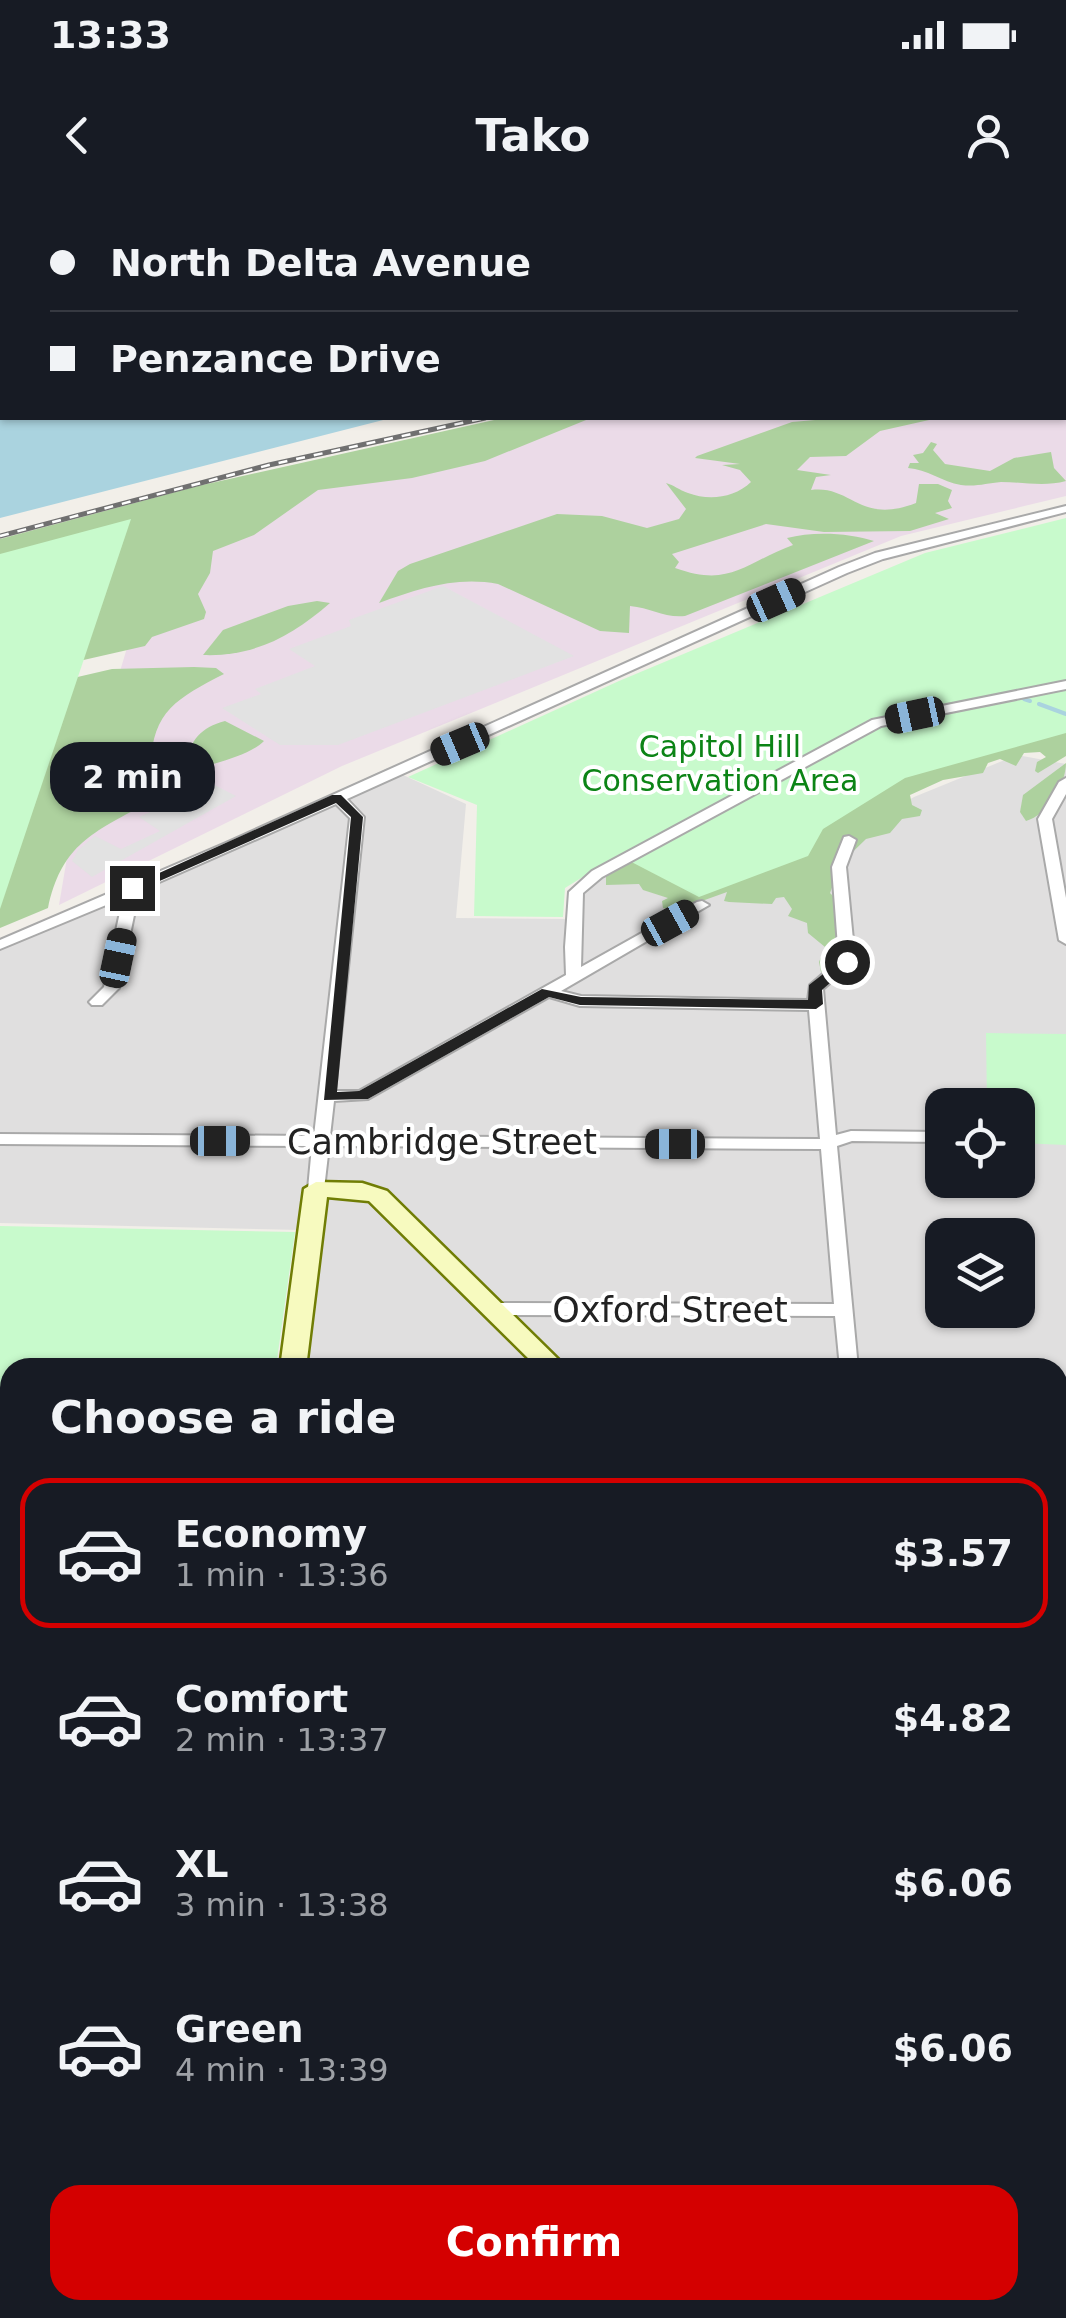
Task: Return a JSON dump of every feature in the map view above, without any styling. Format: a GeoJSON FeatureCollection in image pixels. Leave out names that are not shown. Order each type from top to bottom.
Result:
{"type":"FeatureCollection","features":[{"type":"Feature","properties":{"kind":"street"},"geometry":{"type":"LineString","coordinates":[[0,945],[843,570],[880,556],[1066,509]]}},
{"type":"Feature","properties":{"kind":"street"},"geometry":{"type":"LineString","coordinates":[[574,976],[576,892],[597,874],[877,723],[1066,684]]}},
{"type":"Feature","properties":{"kind":"street"},"geometry":{"type":"LineString","coordinates":[[1066,782],[1045,819],[1060,866],[1066,940]]}},
{"type":"Feature","properties":{"kind":"street"},"geometry":{"type":"LineString","coordinates":[[294,1358],[329,1096],[357,817],[337,798]]}},
{"type":"Feature","properties":{"kind":"street"},"geometry":{"type":"LineString","coordinates":[[847,1358],[814,988],[847,962],[839,867],[849,840]]}},
{"type":"Feature","properties":{"kind":"street"},"geometry":{"type":"LineString","coordinates":[[97,1002],[111,988],[132,888]]}},
{"type":"Feature","properties":{"kind":"street"},"geometry":{"type":"LineString","coordinates":[[329,1096],[362,1096],[702,905]]}},
{"type":"Feature","properties":{"kind":"street"},"geometry":{"type":"LineString","coordinates":[[548,992],[580,1001],[816,1004]]}},
{"type":"Feature","properties":{"kind":"street","name":"Cambridge Street"},"geometry":{"type":"LineString","coordinates":[[0,1140],[828,1144],[851,1136],[925,1137]]}},
{"type":"Feature","properties":{"kind":"street"},"geometry":{"type":"LineString","coordinates":[[316,1189],[362,1190],[378,1196],[545,1358]]}},
{"type":"Feature","properties":{"kind":"street","name":"Oxford Street"},"geometry":{"type":"LineString","coordinates":[[498,1309],[842,1310]]}},
{"type":"Feature","properties":{"kind":"shaded area"},"geometry":{"type":"Polygon","coordinates":[[[526,420],[1066,420],[1066,496],[901,536],[342,766],[59,905],[71,834],[167,515],[526,420]]]}},
{"type":"Feature","properties":{"kind":"shaded area"},"geometry":{"type":"Polygon","coordinates":[[[443,586],[574,656],[338,745],[280,745],[222,708],[261,694],[255,689],[315,666],[289,649],[351,626],[349,620],[443,586]]]}},
{"type":"Feature","properties":{"kind":"shaded area"},"geometry":{"type":"Polygon","coordinates":[[[1017,755],[1066,764],[1066,1358],[295,1358],[301,1230],[0,1223],[0,945],[388,768],[466,804],[456,918],[569,919],[569,890],[620,858],[700,899],[814,856],[914,797],[1017,755]]]}},
{"type":"Feature","properties":{"kind":"shaded area"},"geometry":{"type":"Polygon","coordinates":[[[191,773],[236,796],[92,877],[72,861],[78,850],[95,836],[121,849],[160,831],[139,817],[152,811],[178,777],[191,773]]]}},
{"type":"Feature","properties":{"kind":"green space"},"geometry":{"type":"Polygon","coordinates":[[[494,420],[586,420],[485,461],[412,478],[318,490],[254,535],[213,551],[210,573],[198,594],[206,612],[204,619],[152,637],[145,646],[0,679],[0,539],[198,486],[494,420]]]}},
{"type":"Feature","properties":{"kind":"green space"},"geometry":{"type":"Polygon","coordinates":[[[929,420],[880,431],[846,456],[810,457],[797,470],[831,475],[816,477],[811,490],[837,493],[881,510],[916,503],[919,484],[938,484],[952,490],[948,501],[952,508],[935,513],[949,519],[910,531],[824,532],[766,524],[672,554],[679,562],[675,568],[710,575],[737,571],[793,545],[787,538],[831,534],[874,541],[685,616],[630,606],[629,633],[600,631],[498,584],[482,582],[437,585],[379,603],[398,571],[410,564],[557,514],[602,516],[647,528],[679,519],[686,509],[666,483],[685,492],[713,497],[737,492],[751,482],[740,470],[722,465],[740,464],[697,456],[792,422],[929,420]]]}},
{"type":"Feature","properties":{"kind":"green space"},"geometry":{"type":"Polygon","coordinates":[[[931,442],[937,444],[933,450],[945,464],[990,471],[1014,458],[1051,452],[1054,468],[1066,481],[967,485],[908,468],[910,463],[919,463],[913,455],[923,453],[931,442]]]}},
{"type":"Feature","properties":{"kind":"green space","name":"Capitol Hill Conservation Area"},"geometry":{"type":"Polygon","coordinates":[[[1066,518],[1066,733],[905,778],[823,829],[808,856],[699,897],[618,855],[565,888],[563,917],[474,916],[477,805],[408,777],[619,681],[925,553],[1066,518]]]}},
{"type":"Feature","properties":{"kind":"green space"},"geometry":{"type":"Polygon","coordinates":[[[131,519],[0,909],[0,554],[131,519]]]}},
{"type":"Feature","properties":{"kind":"green space"},"geometry":{"type":"Polygon","coordinates":[[[330,603],[271,642],[239,652],[203,655],[223,630],[288,606],[330,603]]]}},
{"type":"Feature","properties":{"kind":"green space"},"geometry":{"type":"Polygon","coordinates":[[[216,668],[224,674],[169,710],[155,735],[151,772],[125,777],[125,797],[140,807],[92,835],[69,857],[48,908],[0,928],[0,695],[112,669],[216,668]]]}},
{"type":"Feature","properties":{"kind":"green space"},"geometry":{"type":"Polygon","coordinates":[[[1066,683],[1066,756],[1038,773],[1037,762],[1046,757],[1040,752],[1024,753],[1016,766],[1000,759],[988,763],[983,773],[943,780],[910,795],[912,805],[922,810],[920,816],[902,819],[890,833],[866,839],[831,873],[834,882],[830,893],[834,897],[844,960],[826,975],[819,962],[825,947],[808,933],[807,923],[788,916],[792,909],[784,897],[776,898],[772,904],[729,902],[724,901],[727,892],[677,910],[663,908],[662,901],[668,898],[643,890],[639,884],[606,885],[606,875],[655,849],[1066,683]]]}},
{"type":"Feature","properties":{"kind":"green space"},"geometry":{"type":"Polygon","coordinates":[[[225,721],[264,741],[238,756],[185,773],[196,739],[208,728],[225,721]]]}},
{"type":"Feature","properties":{"kind":"green space"},"geometry":{"type":"Polygon","coordinates":[[[1066,763],[1054,798],[1026,821],[1020,812],[1023,795],[1066,763]]]}},
{"type":"Feature","properties":{"kind":"green space"},"geometry":{"type":"Polygon","coordinates":[[[986,1033],[1066,1034],[1066,1145],[1035,1144],[1035,1088],[987,1088],[986,1033]]]}},
{"type":"Feature","properties":{"kind":"green space"},"geometry":{"type":"Polygon","coordinates":[[[0,1226],[295,1232],[277,1358],[0,1358],[0,1226]]]}},
{"type":"Feature","properties":{"kind":"water"},"geometry":{"type":"Polygon","coordinates":[[[0,420],[383,420],[0,518],[0,420]]]}},
{"type":"Feature","properties":{"kind":"waterway"},"geometry":{"type":"LineString","coordinates":[[1024,699],[1030,701]]}},
{"type":"Feature","properties":{"kind":"waterway"},"geometry":{"type":"LineString","coordinates":[[1039,704],[1066,714]]}},
{"type":"Feature","properties":{"kind":"railway"},"geometry":{"type":"LineString","coordinates":[[0,536],[269,465],[476,420]]}},
{"type":"Feature","properties":{"kind":"route"},"geometry":{"type":"LineString","coordinates":[[132,888],[337,798],[352,809],[357,817],[353,875],[329,1096],[362,1096],[548,992],[580,1001],[816,1004],[814,988],[847,962]]}}]}
